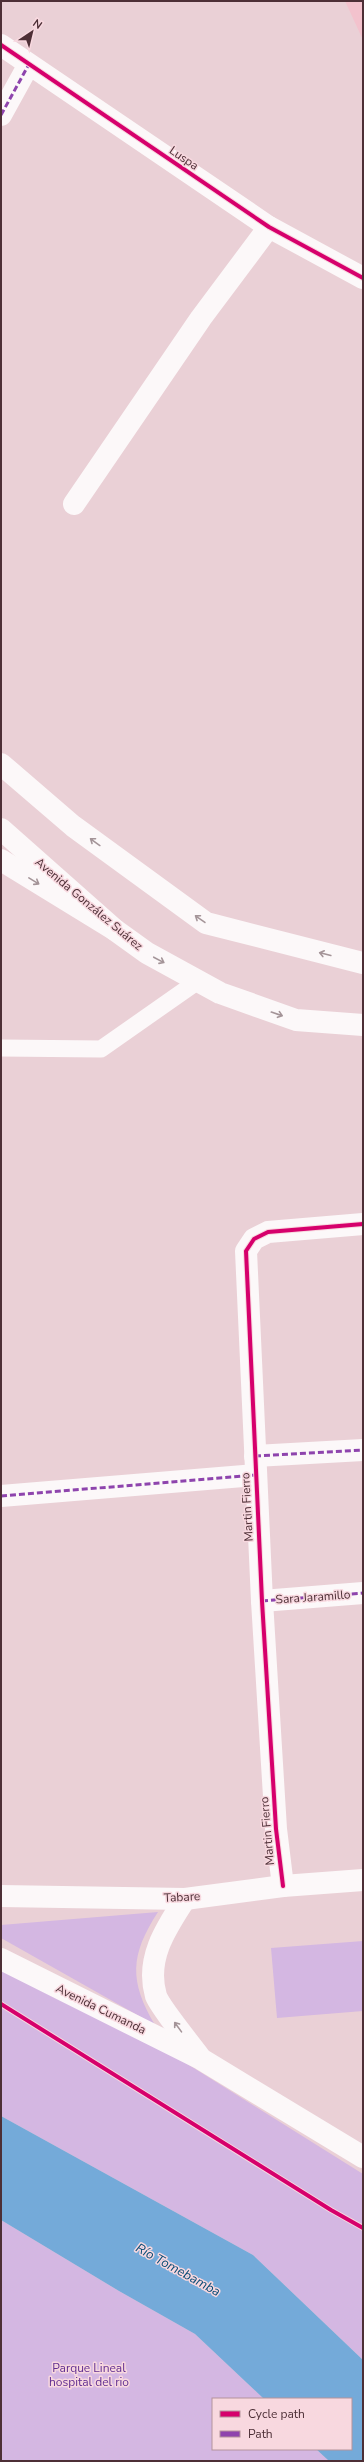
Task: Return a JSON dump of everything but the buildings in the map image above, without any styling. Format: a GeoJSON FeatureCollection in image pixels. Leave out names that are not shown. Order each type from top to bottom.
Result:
{"type":"FeatureCollection","features":[{"type":"Feature","properties":{"kind":"street","name":"Luspa"},"geometry":{"type":"LineString","coordinates":[[1,45],[28,66],[269,227],[363,278]]}},
{"type":"Feature","properties":{"kind":"street"},"geometry":{"type":"LineString","coordinates":[[1,115],[28,66]]}},
{"type":"Feature","properties":{"kind":"street"},"geometry":{"type":"LineString","coordinates":[[74,504],[201,318],[269,227]]}},
{"type":"Feature","properties":{"kind":"street"},"geometry":{"type":"LineString","coordinates":[[1,764],[73,826],[206,923],[363,963]]}},
{"type":"Feature","properties":{"kind":"street","name":"Avenida González Suárez"},"geometry":{"type":"LineString","coordinates":[[1,829],[115,930],[147,953],[220,993],[296,1020],[363,1025]]}},
{"type":"Feature","properties":{"kind":"street"},"geometry":{"type":"LineString","coordinates":[[1,860],[115,930]]}},
{"type":"Feature","properties":{"kind":"street","name":"Martin Fierro"},"geometry":{"type":"LineString","coordinates":[[283,1886],[276,1829],[262,1601],[246,1251],[254,1239],[268,1232],[363,1224]]}},
{"type":"Feature","properties":{"kind":"street"},"geometry":{"type":"LineString","coordinates":[[1,1496],[255,1466],[363,1450]]}},
{"type":"Feature","properties":{"kind":"street","name":"Sara Jaramillo"},"geometry":{"type":"LineString","coordinates":[[262,1601],[363,1593]]}},
{"type":"Feature","properties":{"kind":"street","name":"Tabare"},"geometry":{"type":"LineString","coordinates":[[1,1896],[185,1899],[283,1886],[363,1880]]}},
{"type":"Feature","properties":{"kind":"street","name":"Avenida Cumanda"},"geometry":{"type":"LineString","coordinates":[[185,1899],[166,1929],[152,1962],[156,1996],[201,2059]]}},
{"type":"Feature","properties":{"kind":"street","name":"Avenida Cumanda"},"geometry":{"type":"LineString","coordinates":[[1,1959],[201,2059],[363,2157]]}},
{"type":"Feature","properties":{"kind":"lane"},"geometry":{"type":"LineString","coordinates":[[1,1048],[102,1049],[198,981]]}},
{"type":"Feature","properties":{"kind":"shaded area"},"geometry":{"type":"Polygon","coordinates":[[[345,1],[363,1],[363,40],[345,1]]]}},
{"type":"Feature","properties":{"kind":"green space"},"geometry":{"type":"Polygon","coordinates":[[[158,1912],[142,1942],[136,1968],[137,1981],[141,1995],[155,2025],[1,1938],[1,1925],[158,1912]]]}},
{"type":"Feature","properties":{"kind":"green space"},"geometry":{"type":"Polygon","coordinates":[[[363,1941],[363,2011],[277,2018],[271,1948],[363,1941]]]}},
{"type":"Feature","properties":{"kind":"green space"},"geometry":{"type":"Polygon","coordinates":[[[1,1959],[173,2055],[363,2174],[363,2360],[253,2255],[1,2116],[1,1959]]]}},
{"type":"Feature","properties":{"kind":"green space","name":"Parque Lineal hospital del rio"},"geometry":{"type":"Polygon","coordinates":[[[1,2220],[119,2291],[195,2334],[263,2398],[212,2398],[212,2450],[317,2450],[329,2461],[1,2461],[1,2220]]]}},
{"type":"Feature","properties":{"kind":"water","name":"Río Tomebamba"},"geometry":{"type":"Polygon","coordinates":[[[1,2116],[253,2255],[363,2360],[363,2461],[329,2461],[317,2450],[352,2450],[352,2398],[263,2398],[195,2334],[119,2291],[1,2220],[1,2116]]]}},
{"type":"Feature","properties":{"kind":"marked path"},"geometry":{"type":"LineString","coordinates":[[1,115],[28,66]]}},
{"type":"Feature","properties":{"kind":"marked path"},"geometry":{"type":"LineString","coordinates":[[255,1456],[363,1450]]}},
{"type":"Feature","properties":{"kind":"marked path"},"geometry":{"type":"LineString","coordinates":[[1,1496],[256,1475]]}},
{"type":"Feature","properties":{"kind":"marked path"},"geometry":{"type":"LineString","coordinates":[[262,1601],[363,1593]]}},
{"type":"Feature","properties":{"kind":"cycle path"},"geometry":{"type":"LineString","coordinates":[[1,45],[269,227],[363,278]]}},
{"type":"Feature","properties":{"kind":"cycle path"},"geometry":{"type":"LineString","coordinates":[[283,1886],[276,1829],[262,1601],[246,1251],[254,1239],[268,1232],[363,1224]]}},
{"type":"Feature","properties":{"kind":"cycle path"},"geometry":{"type":"LineString","coordinates":[[1,2004],[331,2210],[363,2228]]}}]}
